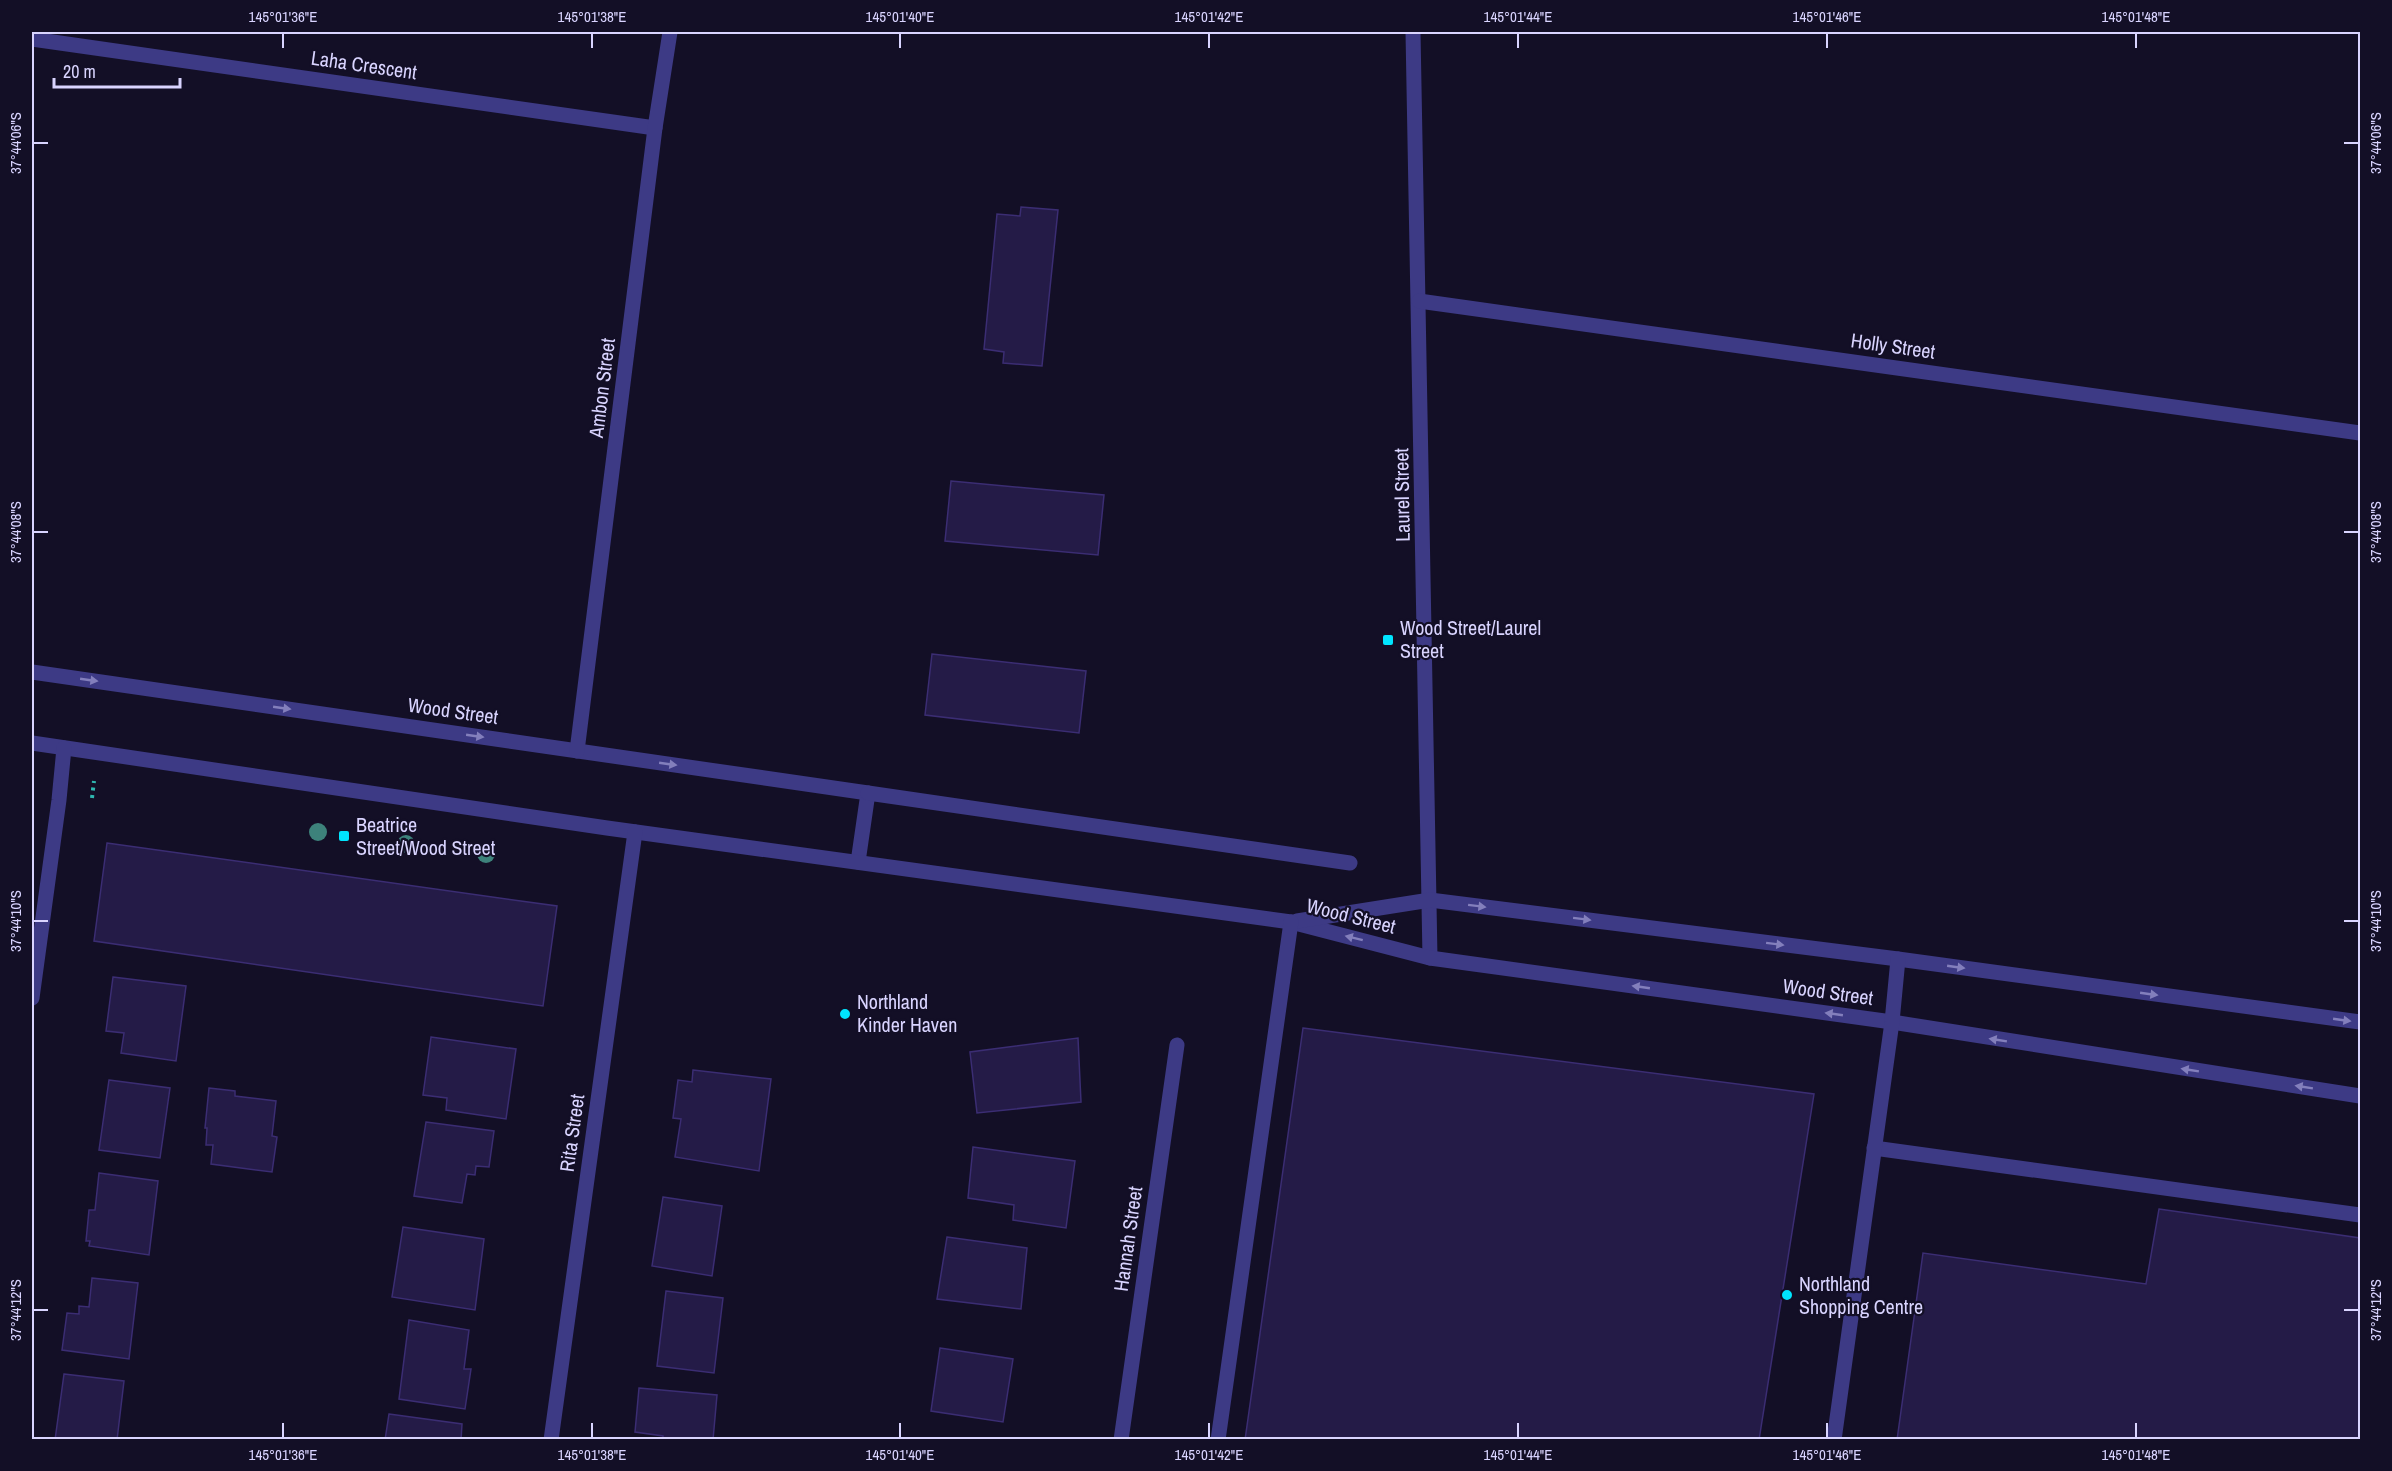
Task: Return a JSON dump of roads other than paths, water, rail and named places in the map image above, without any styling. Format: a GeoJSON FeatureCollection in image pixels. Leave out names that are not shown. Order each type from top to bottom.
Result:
{"type":"FeatureCollection","features":[{"type":"Feature","properties":{"kind":"street","name":"Ambon Street"},"geometry":{"type":"LineString","coordinates":[[577,751],[655,128],[670,32]]}},
{"type":"Feature","properties":{"kind":"street","name":"Laurel Street"},"geometry":{"type":"LineString","coordinates":[[1413,32],[1430,958]]}},
{"type":"Feature","properties":{"kind":"street","name":"Laha Crescent"},"geometry":{"type":"LineString","coordinates":[[32,39],[655,128]]}},
{"type":"Feature","properties":{"kind":"street","name":"Holly Street"},"geometry":{"type":"LineString","coordinates":[[1419,301],[2361,434]]}},
{"type":"Feature","properties":{"kind":"street","name":"Wood Street"},"geometry":{"type":"LineString","coordinates":[[32,672],[1350,863]]}},
{"type":"Feature","properties":{"kind":"street","name":"Wood Street"},"geometry":{"type":"LineString","coordinates":[[32,743],[635,832],[1291,922],[1430,958],[1892,1022],[2361,1096]]}},
{"type":"Feature","properties":{"kind":"street"},"geometry":{"type":"LineString","coordinates":[[32,998],[64,748]]}},
{"type":"Feature","properties":{"kind":"street"},"geometry":{"type":"LineString","coordinates":[[858,862],[868,792]]}},
{"type":"Feature","properties":{"kind":"street","name":"Rita Street"},"geometry":{"type":"LineString","coordinates":[[551,1440],[635,832]]}},
{"type":"Feature","properties":{"kind":"street","name":"Wood Street"},"geometry":{"type":"LineString","coordinates":[[1291,922],[1430,900],[1898,959],[2361,1022]]}},
{"type":"Feature","properties":{"kind":"street"},"geometry":{"type":"LineString","coordinates":[[1218,1440],[1291,922]]}},
{"type":"Feature","properties":{"kind":"street"},"geometry":{"type":"LineString","coordinates":[[1834,1440],[1892,1022],[1898,959]]}},
{"type":"Feature","properties":{"kind":"street","name":"Hannah Street"},"geometry":{"type":"LineString","coordinates":[[1121,1440],[1177,1044]]}},
{"type":"Feature","properties":{"kind":"street"},"geometry":{"type":"LineString","coordinates":[[1875,1148],[2361,1215]]}},
{"type":"Feature","properties":{"kind":"place","name":"Wood Street/Laurel Street"},"geometry":{"type":"Point","coordinates":[1388,640]}},
{"type":"Feature","properties":{"kind":"place","name":"Beatrice Street/Wood Street"},"geometry":{"type":"Point","coordinates":[344,836]}},
{"type":"Feature","properties":{"kind":"place","name":"Northland Kinder Haven"},"geometry":{"type":"Point","coordinates":[845,1014]}},
{"type":"Feature","properties":{"kind":"place","name":"Northland Shopping Centre"},"geometry":{"type":"Point","coordinates":[1787,1295]}}]}
